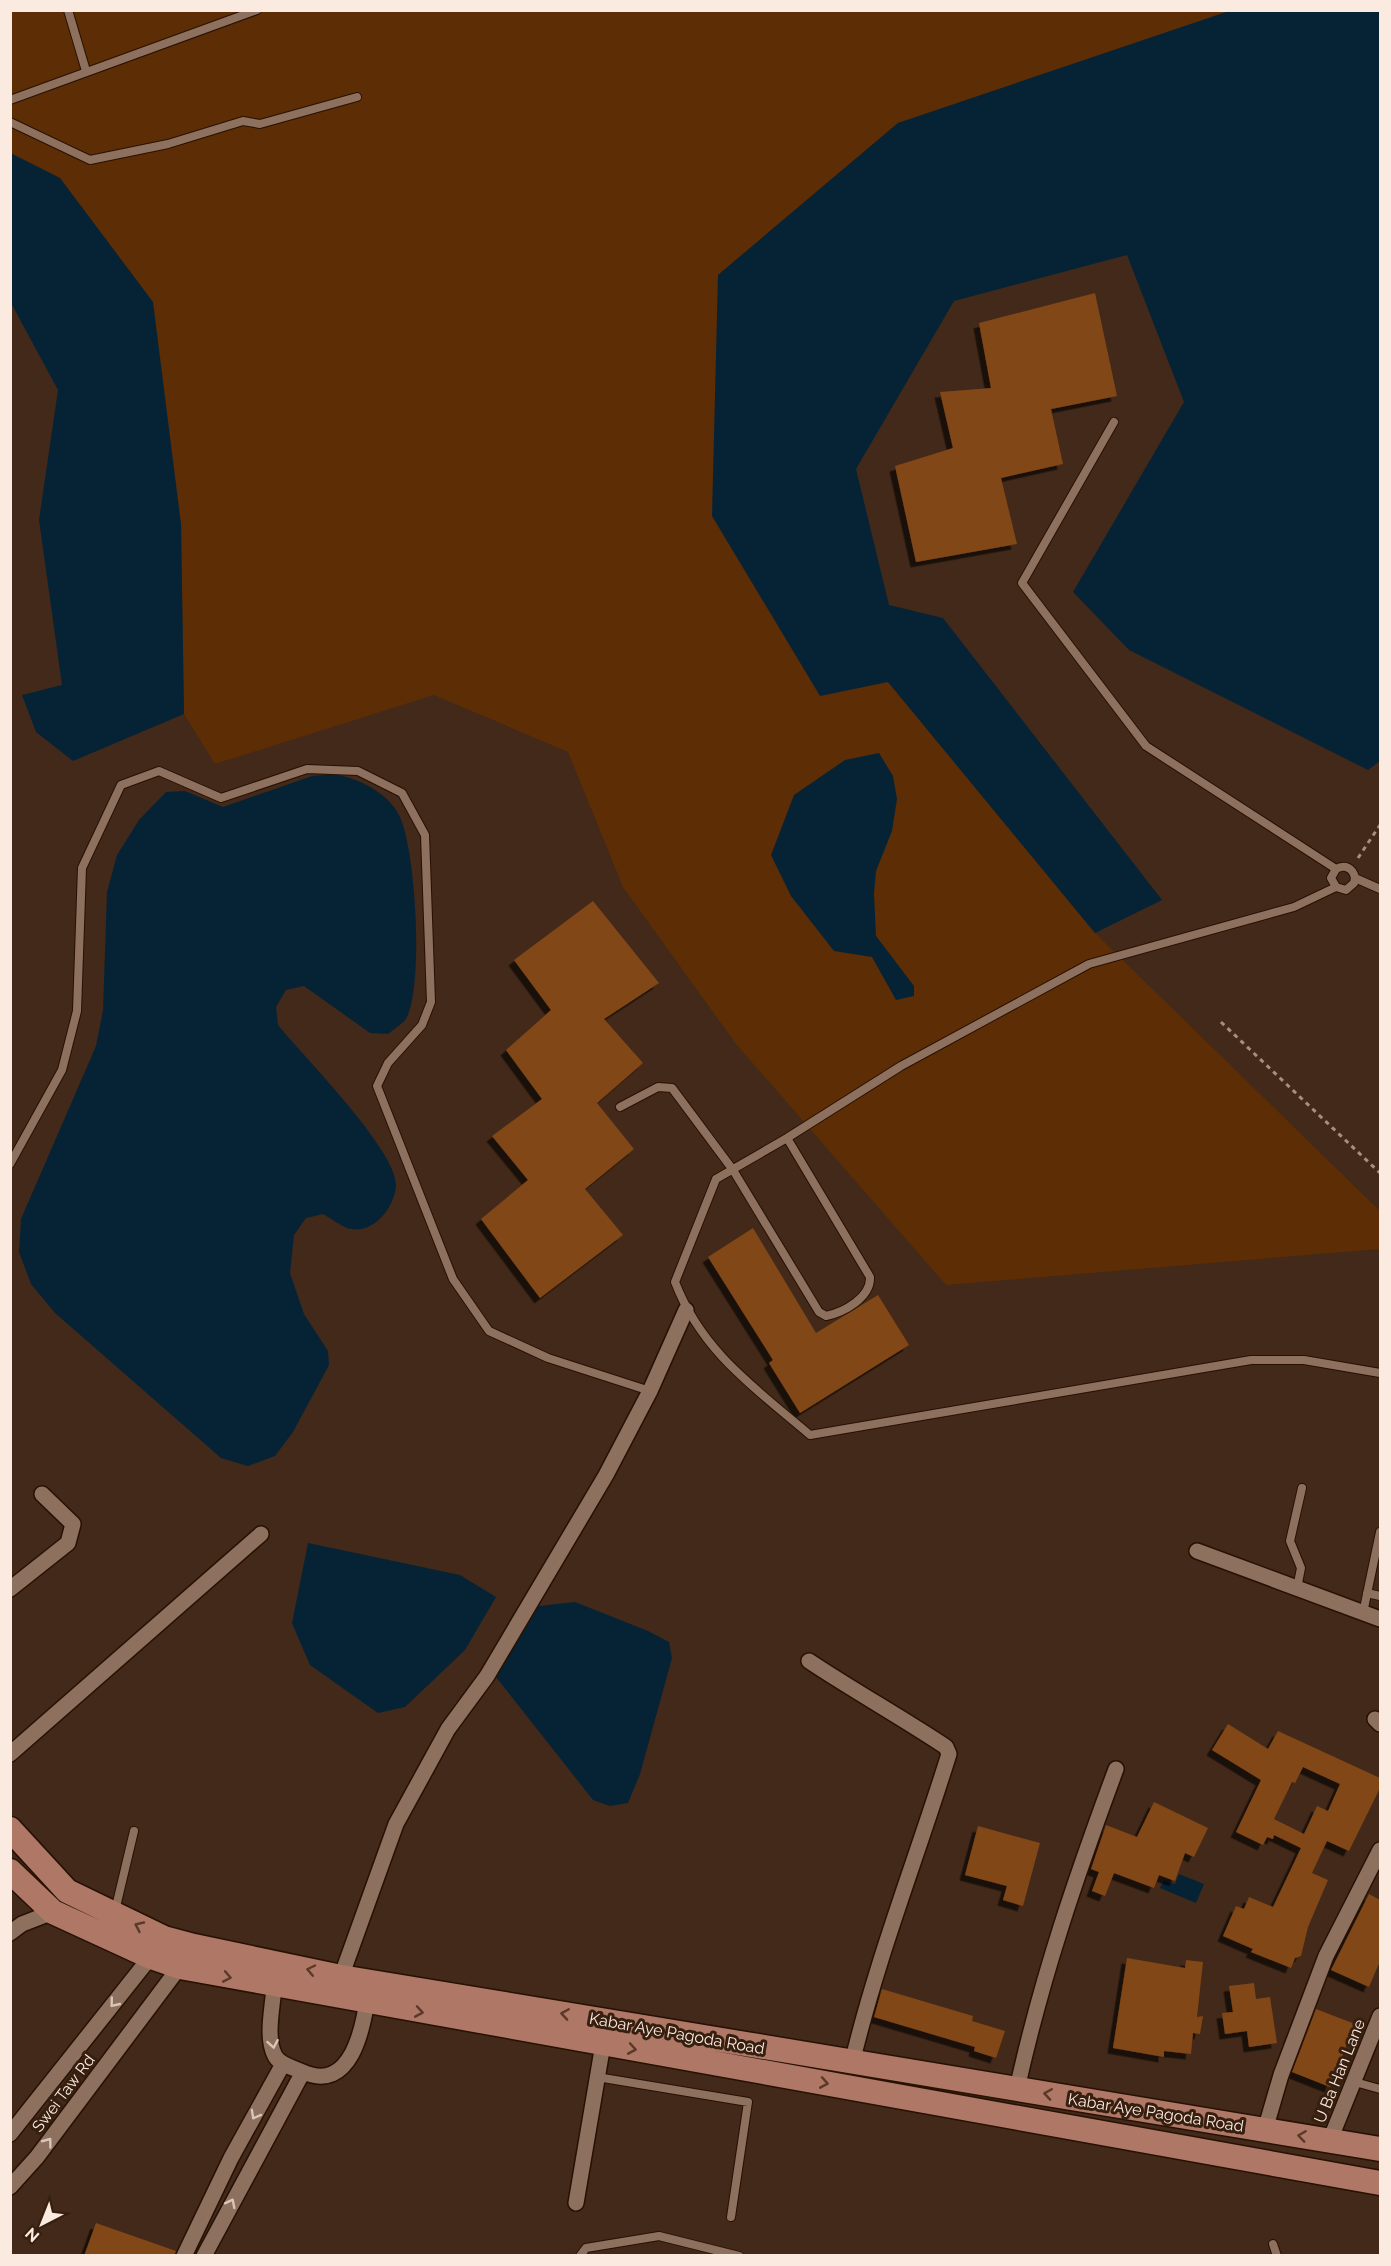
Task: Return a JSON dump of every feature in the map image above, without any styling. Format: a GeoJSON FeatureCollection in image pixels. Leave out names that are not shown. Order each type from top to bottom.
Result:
{"type":"FeatureCollection","features":[{"type":"Feature","properties":{"kind":"main road","name":"Kabar Aye Pagoda Road"},"geometry":{"type":"LineString","coordinates":[[10,1830],[67,1891],[114,1913],[180,1967],[274,1986],[369,1992],[594,2034],[873,2091],[1380,2183]]}},
{"type":"Feature","properties":{"kind":"main road","name":"Kabar Aye Pagoda Road"},"geometry":{"type":"LineString","coordinates":[[10,1871],[53,1912],[158,1947],[194,1946],[341,1977],[369,1992]]}},
{"type":"Feature","properties":{"kind":"main road","name":"Kabar Aye Pagoda Road"},"geometry":{"type":"LineString","coordinates":[[594,2034],[876,2066],[1380,2149]]}},
{"type":"Feature","properties":{"kind":"main road"},"geometry":{"type":"LineString","coordinates":[[873,2091],[876,2066]]}},
{"type":"Feature","properties":{"kind":"main road"},"geometry":{"type":"LineString","coordinates":[[1113,2134],[1114,2105]]}},
{"type":"Feature","properties":{"kind":"street"},"geometry":{"type":"LineString","coordinates":[[341,1977],[396,1824],[448,1729],[487,1676],[606,1475],[650,1391],[686,1310]]}},
{"type":"Feature","properties":{"kind":"street"},"geometry":{"type":"LineString","coordinates":[[10,1589],[68,1543],[73,1524],[42,1494]]}},
{"type":"Feature","properties":{"kind":"street"},"geometry":{"type":"LineString","coordinates":[[10,1754],[261,1534]]}},
{"type":"Feature","properties":{"kind":"street"},"geometry":{"type":"LineString","coordinates":[[1197,1551],[1380,1619]]}},
{"type":"Feature","properties":{"kind":"street"},"geometry":{"type":"LineString","coordinates":[[809,1661],[856,1692],[904,1719],[946,1747],[949,1754],[888,1942],[867,1999],[852,2063]]}},
{"type":"Feature","properties":{"kind":"street"},"geometry":{"type":"LineString","coordinates":[[1017,2089],[1035,2006],[1061,1921],[1116,1769]]}},
{"type":"Feature","properties":{"kind":"street"},"geometry":{"type":"LineString","coordinates":[[1265,2130],[1281,2075],[1326,1956],[1380,1850]]}},
{"type":"Feature","properties":{"kind":"street"},"geometry":{"type":"LineString","coordinates":[[10,1933],[22,1924],[53,1912]]}},
{"type":"Feature","properties":{"kind":"street","name":"Swei Taw Rd"},"geometry":{"type":"LineString","coordinates":[[10,2187],[37,2157],[121,2047],[194,1946]]}},
{"type":"Feature","properties":{"kind":"street","name":"Swei Taw Rd"},"geometry":{"type":"LineString","coordinates":[[10,2134],[158,1947]]}},
{"type":"Feature","properties":{"kind":"street"},"geometry":{"type":"LineString","coordinates":[[274,1986],[271,2034],[275,2056],[283,2064],[314,2077],[338,2072],[352,2056],[369,1992]]}},
{"type":"Feature","properties":{"kind":"street","name":"U Ba Han Lane"},"geometry":{"type":"LineString","coordinates":[[1330,2140],[1380,2016]]}},
{"type":"Feature","properties":{"kind":"street"},"geometry":{"type":"LineString","coordinates":[[576,2203],[597,2077],[594,2034]]}},
{"type":"Feature","properties":{"kind":"street"},"geometry":{"type":"LineString","coordinates":[[184,2256],[231,2158],[283,2064]]}},
{"type":"Feature","properties":{"kind":"street"},"geometry":{"type":"LineString","coordinates":[[204,2256],[303,2072]]}},
{"type":"Feature","properties":{"kind":"lane"},"geometry":{"type":"LineString","coordinates":[[68,10],[86,71]]}},
{"type":"Feature","properties":{"kind":"lane"},"geometry":{"type":"LineString","coordinates":[[10,100],[257,10]]}},
{"type":"Feature","properties":{"kind":"lane"},"geometry":{"type":"LineString","coordinates":[[10,122],[90,160],[168,144],[243,121],[260,124],[357,97]]}},
{"type":"Feature","properties":{"kind":"lane"},"geometry":{"type":"LineString","coordinates":[[1114,422],[1022,583],[1146,746],[1336,869]]}},
{"type":"Feature","properties":{"kind":"lane"},"geometry":{"type":"LineString","coordinates":[[10,1164],[62,1070],[77,1011],[82,868],[121,785],[159,771],[221,798],[307,769],[358,771],[402,793],[425,835],[430,1002],[422,1025],[388,1063],[377,1086],[453,1279],[489,1331],[548,1358],[650,1391]]}},
{"type":"Feature","properties":{"kind":"lane"},"geometry":{"type":"LineString","coordinates":[[1336,887],[1331,878],[1336,869],[1346,866],[1351,869],[1355,878],[1354,883],[1346,890],[1336,887],[1294,907],[1089,964],[901,1066],[787,1138],[716,1179],[675,1282],[686,1310],[718,1355],[810,1435],[1251,1360],[1304,1360],[1380,1373]]}},
{"type":"Feature","properties":{"kind":"lane"},"geometry":{"type":"LineString","coordinates":[[1355,878],[1380,889]]}},
{"type":"Feature","properties":{"kind":"lane"},"geometry":{"type":"LineString","coordinates":[[620,1107],[658,1087],[672,1088],[733,1170],[819,1312],[826,1316],[835,1314],[866,1295],[871,1286],[870,1277],[787,1138]]}},
{"type":"Feature","properties":{"kind":"lane"},"geometry":{"type":"LineString","coordinates":[[1296,1588],[1301,1568],[1290,1541],[1302,1488]]}},
{"type":"Feature","properties":{"kind":"lane"},"geometry":{"type":"LineString","coordinates":[[1363,1613],[1380,1532]]}},
{"type":"Feature","properties":{"kind":"lane"},"geometry":{"type":"LineString","coordinates":[[1367,1593],[1380,1596]]}},
{"type":"Feature","properties":{"kind":"lane"},"geometry":{"type":"LineString","coordinates":[[114,1913],[134,1831]]}},
{"type":"Feature","properties":{"kind":"lane"},"geometry":{"type":"LineString","coordinates":[[597,2077],[748,2102],[731,2217]]}},
{"type":"Feature","properties":{"kind":"lane"},"geometry":{"type":"LineString","coordinates":[[1354,2082],[1380,2090]]}},
{"type":"Feature","properties":{"kind":"lane"},"geometry":{"type":"LineString","coordinates":[[580,2256],[586,2248],[659,2236],[739,2256]]}},
{"type":"Feature","properties":{"kind":"lane"},"geometry":{"type":"LineString","coordinates":[[1273,2244],[1277,2256]]}},
{"type":"Feature","properties":{"kind":"path"},"geometry":{"type":"LineString","coordinates":[[1351,869],[1380,825]]}},
{"type":"Feature","properties":{"kind":"path"},"geometry":{"type":"LineString","coordinates":[[1221,1022],[1380,1173]]}},
{"type":"Feature","properties":{"kind":"shaded area"},"geometry":{"type":"Polygon","coordinates":[[[10,11],[1232,11],[898,123],[718,275],[888,682],[1095,933],[1380,1211],[1380,1249],[946,1285],[736,1044],[623,887],[568,752],[434,695],[215,764],[184,714],[181,524],[60,178],[11,153],[10,11]]]}},
{"type":"Feature","properties":{"kind":"water"},"geometry":{"type":"Polygon","coordinates":[[[1232,10],[1380,11],[1380,761],[1368,770],[1129,650],[1073,592],[1184,402],[1127,255],[954,301],[856,469],[889,605],[943,618],[1162,900],[1095,933],[888,682],[820,696],[712,516],[718,275],[898,123],[1232,10]]]}},
{"type":"Feature","properties":{"kind":"water"},"geometry":{"type":"Polygon","coordinates":[[[10,153],[60,178],[153,302],[181,524],[184,714],[73,761],[36,732],[22,695],[62,685],[39,520],[58,390],[11,303],[10,153]]]}},
{"type":"Feature","properties":{"kind":"water"},"geometry":{"type":"Polygon","coordinates":[[[879,753],[893,776],[897,799],[892,831],[876,871],[874,893],[876,936],[914,986],[914,996],[896,1000],[872,957],[834,951],[791,896],[771,855],[794,795],[845,760],[879,753]]]}},
{"type":"Feature","properties":{"kind":"water"},"geometry":{"type":"Polygon","coordinates":[[[335,774],[363,783],[380,793],[394,807],[405,832],[410,856],[416,917],[415,978],[412,1002],[406,1019],[388,1034],[370,1033],[304,986],[286,990],[276,1007],[278,1025],[366,1128],[382,1150],[392,1170],[396,1186],[386,1212],[380,1219],[365,1228],[347,1228],[323,1214],[306,1218],[294,1235],[290,1273],[304,1314],[328,1351],[329,1365],[293,1432],[275,1456],[248,1466],[221,1458],[55,1313],[31,1284],[19,1252],[21,1219],[96,1046],[103,1010],[107,892],[117,855],[139,820],[166,792],[185,791],[223,807],[312,776],[335,774]]]}},
{"type":"Feature","properties":{"kind":"water"},"geometry":{"type":"Polygon","coordinates":[[[308,1543],[460,1575],[496,1597],[465,1650],[405,1707],[378,1713],[310,1665],[292,1623],[308,1543]]]}},
{"type":"Feature","properties":{"kind":"water"},"geometry":{"type":"Polygon","coordinates":[[[575,1602],[648,1631],[669,1642],[672,1658],[640,1774],[628,1803],[610,1806],[593,1800],[488,1667],[530,1607],[575,1602]]]}},
{"type":"Feature","properties":{"kind":"water"},"geometry":{"type":"Polygon","coordinates":[[[1179,1874],[1204,1884],[1196,1903],[1160,1888],[1164,1880],[1175,1884],[1179,1874]]]}},
{"type":"Feature","properties":{"kind":"building"},"geometry":{"type":"Polygon","coordinates":[[[1095,293],[1117,396],[1051,409],[1063,464],[1001,478],[1017,544],[916,562],[895,466],[953,448],[940,392],[991,388],[979,323],[1095,293]]]}},
{"type":"Feature","properties":{"kind":"building"},"geometry":{"type":"Polygon","coordinates":[[[593,901],[659,983],[604,1019],[643,1063],[597,1103],[634,1149],[585,1189],[623,1235],[540,1298],[481,1219],[528,1180],[492,1136],[542,1099],[506,1050],[551,1010],[514,960],[593,901]]]}},
{"type":"Feature","properties":{"kind":"building"},"geometry":{"type":"Polygon","coordinates":[[[753,1228],[816,1333],[878,1295],[909,1345],[800,1413],[769,1363],[773,1360],[708,1257],[753,1228]]]}},
{"type":"Feature","properties":{"kind":"building"},"geometry":{"type":"Polygon","coordinates":[[[1228,1724],[1268,1749],[1278,1731],[1380,1778],[1380,1788],[1349,1851],[1327,1841],[1312,1873],[1328,1880],[1308,1927],[1301,1956],[1295,1958],[1291,1968],[1251,1952],[1253,1949],[1223,1936],[1236,1906],[1244,1909],[1249,1897],[1273,1907],[1301,1848],[1274,1835],[1273,1839],[1267,1837],[1263,1845],[1236,1832],[1261,1780],[1212,1750],[1228,1724]],[[1303,1767],[1295,1783],[1292,1782],[1274,1819],[1304,1834],[1317,1806],[1328,1811],[1340,1784],[1303,1767]]]}},
{"type":"Feature","properties":{"kind":"building"},"geometry":{"type":"Polygon","coordinates":[[[1154,1802],[1208,1828],[1194,1857],[1185,1853],[1175,1881],[1159,1875],[1154,1888],[1114,1873],[1105,1896],[1092,1891],[1099,1872],[1091,1869],[1106,1825],[1137,1837],[1154,1802]]]}},
{"type":"Feature","properties":{"kind":"building"},"geometry":{"type":"Polygon","coordinates":[[[978,1826],[1040,1843],[1023,1906],[1003,1900],[1007,1886],[965,1875],[978,1826]]]}},
{"type":"Feature","properties":{"kind":"building"},"geometry":{"type":"Polygon","coordinates":[[[1369,1894],[1380,1900],[1380,1961],[1369,1987],[1331,1970],[1369,1894]]]}},
{"type":"Feature","properties":{"kind":"building"},"geometry":{"type":"Polygon","coordinates":[[[1127,1958],[1185,1968],[1186,1960],[1203,1962],[1197,2017],[1203,2016],[1200,2034],[1193,2033],[1191,2054],[1164,2051],[1164,2057],[1113,2048],[1127,1958]]]}},
{"type":"Feature","properties":{"kind":"building"},"geometry":{"type":"Polygon","coordinates":[[[1254,1983],[1256,1999],[1270,1997],[1277,2043],[1249,2047],[1247,2031],[1225,2034],[1222,2013],[1233,2012],[1229,1986],[1254,1983]]]}},
{"type":"Feature","properties":{"kind":"building"},"geometry":{"type":"Polygon","coordinates":[[[882,1989],[973,2016],[972,2021],[1005,2031],[996,2058],[974,2051],[975,2047],[874,2017],[882,1989]]]}},
{"type":"Feature","properties":{"kind":"building"},"geometry":{"type":"Polygon","coordinates":[[[1316,2009],[1355,2024],[1330,2087],[1292,2072],[1316,2009]]]}},
{"type":"Feature","properties":{"kind":"building"},"geometry":{"type":"Polygon","coordinates":[[[96,2223],[176,2251],[174,2256],[84,2256],[96,2223]]]}}]}
